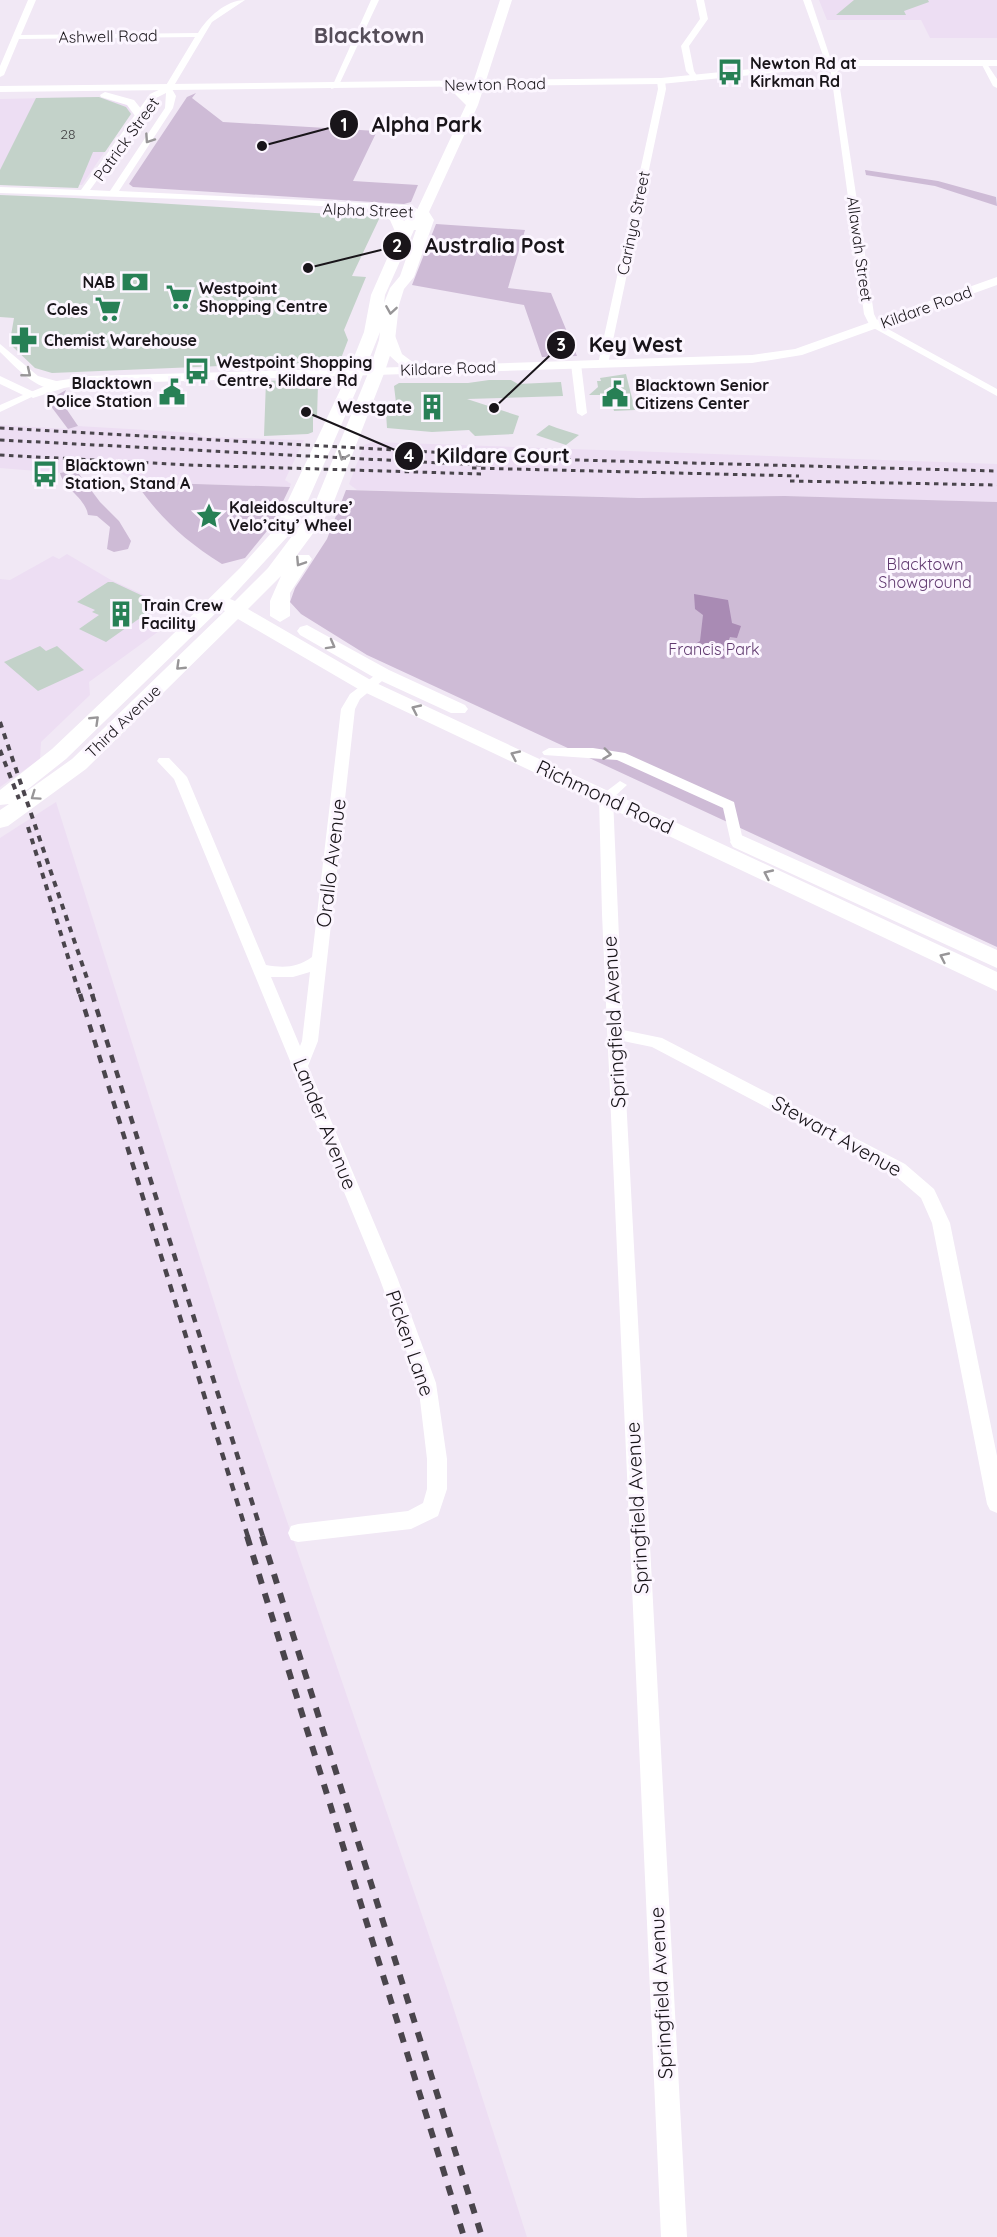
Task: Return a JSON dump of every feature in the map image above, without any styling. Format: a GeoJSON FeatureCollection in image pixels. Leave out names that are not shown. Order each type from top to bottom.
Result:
{"type":"FeatureCollection","features":[{"type":"Feature","properties":{"kind":"main road"},"geometry":{"type":"LineString","coordinates":[[280,616],[277,607],[279,597],[312,545],[320,525],[321,509],[378,371],[388,333],[391,305],[397,288],[407,277],[427,220],[422,212],[472,105],[506,0]]}},
{"type":"Feature","properties":{"kind":"main road","name":"Newton Road"},"geometry":{"type":"LineString","coordinates":[[0,89],[334,87],[661,81],[831,65],[997,63]]}},
{"type":"Feature","properties":{"kind":"main road"},"geometry":{"type":"LineString","coordinates":[[444,85],[459,91],[472,105]]}},
{"type":"Feature","properties":{"kind":"main road","name":"Newton Road"},"geometry":{"type":"LineString","coordinates":[[0,94],[168,89]]}},
{"type":"Feature","properties":{"kind":"main road"},"geometry":{"type":"LineString","coordinates":[[90,93],[129,101],[135,105],[140,115]]}},
{"type":"Feature","properties":{"kind":"main road","name":"Third Avenue"},"geometry":{"type":"LineString","coordinates":[[0,801],[59,754],[225,594],[282,532],[297,505],[356,372],[372,332],[378,295],[412,219],[422,212]]}},
{"type":"Feature","properties":{"kind":"main road"},"geometry":{"type":"LineString","coordinates":[[386,213],[396,218],[404,236]]}},
{"type":"Feature","properties":{"kind":"main road","name":"Third Avenue"},"geometry":{"type":"LineString","coordinates":[[0,821],[79,764],[211,636],[274,572],[321,509]]}},
{"type":"Feature","properties":{"kind":"main road","name":"Richmond Road"},"geometry":{"type":"LineString","coordinates":[[225,594],[311,654],[549,752],[613,791],[736,840],[997,960]]}},
{"type":"Feature","properties":{"kind":"main road","name":"Richmond Road"},"geometry":{"type":"LineString","coordinates":[[242,605],[280,616],[375,680],[613,791],[997,982]]}},
{"type":"Feature","properties":{"kind":"main road"},"geometry":{"type":"LineString","coordinates":[[211,636],[228,631],[245,631],[311,654]]}},
{"type":"Feature","properties":{"kind":"street"},"geometry":{"type":"LineString","coordinates":[[0,75],[32,0]]}},
{"type":"Feature","properties":{"kind":"street","name":"Patrick Street"},"geometry":{"type":"LineString","coordinates":[[85,191],[153,96],[168,89],[199,34],[213,16],[241,0]]}},
{"type":"Feature","properties":{"kind":"street"},"geometry":{"type":"LineString","coordinates":[[334,87],[375,0]]}},
{"type":"Feature","properties":{"kind":"street"},"geometry":{"type":"LineString","coordinates":[[695,79],[690,71],[685,46],[704,19],[700,0]]}},
{"type":"Feature","properties":{"kind":"street","name":"Allawah Street"},"geometry":{"type":"LineString","coordinates":[[807,0],[831,65],[869,314],[875,326],[997,393]]}},
{"type":"Feature","properties":{"kind":"street","name":"Ashwell Road"},"geometry":{"type":"LineString","coordinates":[[17,37],[199,34]]}},
{"type":"Feature","properties":{"kind":"street"},"geometry":{"type":"LineString","coordinates":[[985,63],[997,86]]}},
{"type":"Feature","properties":{"kind":"street","name":"Carinya Street"},"geometry":{"type":"LineString","coordinates":[[603,364],[662,89],[661,81]]}},
{"type":"Feature","properties":{"kind":"street","name":"Patrick Street"},"geometry":{"type":"LineString","coordinates":[[113,193],[169,108],[172,96],[168,89]]}},
{"type":"Feature","properties":{"kind":"street","name":"Alpha Street"},"geometry":{"type":"LineString","coordinates":[[0,190],[85,191],[403,208],[422,212]]}},
{"type":"Feature","properties":{"kind":"street","name":"Alpha Street"},"geometry":{"type":"LineString","coordinates":[[166,196],[210,202],[386,213],[422,212]]}},
{"type":"Feature","properties":{"kind":"street","name":"Kildare Road"},"geometry":{"type":"LineString","coordinates":[[33,394],[62,384],[88,380],[603,364],[775,356],[812,348],[997,281]]}},
{"type":"Feature","properties":{"kind":"street"},"geometry":{"type":"LineString","coordinates":[[388,333],[396,356],[414,369]]}},
{"type":"Feature","properties":{"kind":"street"},"geometry":{"type":"LineString","coordinates":[[0,347],[34,378],[44,383],[62,384]]}},
{"type":"Feature","properties":{"kind":"street"},"geometry":{"type":"LineString","coordinates":[[576,364],[582,413]]}},
{"type":"Feature","properties":{"kind":"street"},"geometry":{"type":"LineString","coordinates":[[306,373],[333,383],[338,388],[342,405]]}},
{"type":"Feature","properties":{"kind":"street"},"geometry":{"type":"LineString","coordinates":[[0,379],[17,390],[33,394]]}},
{"type":"Feature","properties":{"kind":"street"},"geometry":{"type":"LineString","coordinates":[[0,409],[33,394]]}},
{"type":"Feature","properties":{"kind":"street","name":"Orallo Avenue"},"geometry":{"type":"LineString","coordinates":[[300,1066],[310,1041],[348,709],[355,697],[375,680]]}},
{"type":"Feature","properties":{"kind":"street"},"geometry":{"type":"LineString","coordinates":[[549,752],[593,752],[620,756],[729,805],[736,840]]}},
{"type":"Feature","properties":{"kind":"street","name":"Lander Avenue"},"geometry":{"type":"LineString","coordinates":[[164,761],[180,777],[388,1277]]}},
{"type":"Feature","properties":{"kind":"street","name":"Springfield Avenue"},"geometry":{"type":"LineString","coordinates":[[613,791],[615,1034],[674,2237]]}},
{"type":"Feature","properties":{"kind":"street"},"geometry":{"type":"LineString","coordinates":[[262,970],[295,972],[310,967],[320,959]]}},
{"type":"Feature","properties":{"kind":"street","name":"Stewart Avenue"},"geometry":{"type":"LineString","coordinates":[[615,1034],[656,1042],[753,1090],[899,1168],[928,1194],[941,1223],[997,1504]]}},
{"type":"Feature","properties":{"kind":"street","name":"Picken Lane"},"geometry":{"type":"LineString","coordinates":[[298,1533],[411,1520],[427,1514],[434,1503],[437,1483],[431,1398],[388,1277]]}},
{"type":"Feature","properties":{"kind":"shaded area"},"geometry":{"type":"Polygon","coordinates":[[[819,0],[997,0],[997,38],[930,38],[921,20],[827,20],[819,0]]]}},
{"type":"Feature","properties":{"kind":"shaded area"},"geometry":{"type":"Polygon","coordinates":[[[97,97],[128,105],[131,113],[82,185],[0,184],[0,99],[97,97]]]}},
{"type":"Feature","properties":{"kind":"shaded area"},"geometry":{"type":"Polygon","coordinates":[[[0,425],[68,429],[78,426],[196,433],[203,437],[304,440],[285,480],[291,484],[290,487],[135,482],[119,472],[76,470],[61,473],[0,468],[0,425]]]}},
{"type":"Feature","properties":{"kind":"shaded area"},"geometry":{"type":"Polygon","coordinates":[[[373,442],[997,464],[997,502],[785,496],[639,498],[357,490],[349,484],[364,445],[373,442]]]}},
{"type":"Feature","properties":{"kind":"shaded area"},"geometry":{"type":"Polygon","coordinates":[[[67,554],[111,580],[160,602],[158,608],[146,616],[166,626],[89,682],[90,695],[41,742],[40,759],[0,787],[0,579],[10,580],[53,556],[59,559],[67,554]]]}},
{"type":"Feature","properties":{"kind":"shaded area"},"geometry":{"type":"Polygon","coordinates":[[[694,594],[728,600],[732,623],[741,626],[737,638],[730,637],[725,650],[731,651],[727,652],[724,659],[693,653],[696,647],[692,646],[700,641],[703,615],[695,609],[694,594]]]}},
{"type":"Feature","properties":{"kind":"shaded area"},"geometry":{"type":"Polygon","coordinates":[[[56,802],[238,1378],[448,1991],[527,2237],[0,2237],[0,838],[56,802]]]}},
{"type":"Feature","properties":{"kind":"green space"},"geometry":{"type":"Polygon","coordinates":[[[196,93],[192,98],[223,122],[377,131],[353,181],[418,185],[411,202],[404,204],[133,187],[129,184],[187,97],[196,93]]]}},
{"type":"Feature","properties":{"kind":"green space"},"geometry":{"type":"Polygon","coordinates":[[[865,170],[938,181],[996,197],[997,206],[935,186],[866,175],[865,170]]]}},
{"type":"Feature","properties":{"kind":"green space"},"geometry":{"type":"Polygon","coordinates":[[[436,224],[525,230],[508,288],[551,293],[577,356],[542,357],[524,305],[412,285],[436,224]]]}},
{"type":"Feature","properties":{"kind":"green space"},"geometry":{"type":"Polygon","coordinates":[[[66,390],[61,401],[78,426],[68,429],[47,401],[66,390]]]}},
{"type":"Feature","properties":{"kind":"green space"},"geometry":{"type":"Polygon","coordinates":[[[76,470],[100,502],[119,521],[131,541],[128,549],[114,552],[107,549],[110,527],[97,516],[88,515],[83,503],[62,479],[60,473],[76,470]]]}},
{"type":"Feature","properties":{"kind":"green space"},"geometry":{"type":"Polygon","coordinates":[[[135,482],[290,487],[271,526],[245,558],[222,564],[174,528],[135,482]]]}},
{"type":"Feature","properties":{"kind":"green space","name":"Francis Park"},"geometry":{"type":"Polygon","coordinates":[[[346,490],[639,498],[785,496],[997,502],[997,947],[367,655],[301,614],[290,602],[295,588],[327,539],[346,490]]]}},
{"type":"Feature","properties":{"kind":"building"},"geometry":{"type":"Polygon","coordinates":[[[854,0],[928,0],[929,2],[904,11],[906,15],[836,15],[854,0]]]}},
{"type":"Feature","properties":{"kind":"building"},"geometry":{"type":"Polygon","coordinates":[[[99,97],[126,107],[131,114],[105,152],[93,152],[78,188],[0,185],[0,170],[36,98],[99,97]]]}},
{"type":"Feature","properties":{"kind":"building","name":"Westpoint Shopping Centre"},"geometry":{"type":"Polygon","coordinates":[[[0,195],[380,217],[352,276],[366,277],[344,330],[348,340],[340,361],[280,364],[289,368],[266,369],[266,364],[52,373],[35,368],[12,346],[10,341],[14,318],[0,317],[0,195]]]}},
{"type":"Feature","properties":{"kind":"building","name":"Blacktown Senior Citizens Center"},"geometry":{"type":"Polygon","coordinates":[[[626,374],[635,410],[614,411],[611,399],[607,399],[606,395],[589,395],[598,387],[597,381],[601,381],[600,378],[626,374]]]}},
{"type":"Feature","properties":{"kind":"building"},"geometry":{"type":"Polygon","coordinates":[[[309,379],[318,384],[317,417],[313,417],[313,432],[264,436],[266,381],[309,379]]]}},
{"type":"Feature","properties":{"kind":"building"},"geometry":{"type":"Polygon","coordinates":[[[511,380],[518,384],[561,382],[563,396],[467,399],[519,416],[513,434],[475,436],[469,430],[432,432],[387,428],[386,413],[397,411],[394,386],[399,383],[468,383],[511,380]]]}},
{"type":"Feature","properties":{"kind":"building"},"geometry":{"type":"Polygon","coordinates":[[[549,425],[579,435],[566,445],[536,435],[549,425]]]}},
{"type":"Feature","properties":{"kind":"building","name":"Train Crew Facility"},"geometry":{"type":"Polygon","coordinates":[[[108,582],[113,582],[160,604],[106,642],[79,629],[99,615],[92,612],[95,610],[77,602],[108,582]]]}},
{"type":"Feature","properties":{"kind":"building"},"geometry":{"type":"Polygon","coordinates":[[[40,646],[46,651],[57,646],[84,670],[38,691],[4,662],[40,646]]]}},
{"type":"Feature","properties":{"kind":"railway"},"geometry":{"type":"LineString","coordinates":[[0,428],[577,460],[997,471]]}},
{"type":"Feature","properties":{"kind":"railway"},"geometry":{"type":"LineString","coordinates":[[0,440],[481,465]]}},
{"type":"Feature","properties":{"kind":"railway"},"geometry":{"type":"LineString","coordinates":[[0,455],[189,465],[481,474]]}},
{"type":"Feature","properties":{"kind":"railway"},"geometry":{"type":"LineString","coordinates":[[472,468],[799,476]]}},
{"type":"Feature","properties":{"kind":"railway"},"geometry":{"type":"LineString","coordinates":[[790,481],[997,485]]}},
{"type":"Feature","properties":{"kind":"railway"},"geometry":{"type":"LineString","coordinates":[[0,722],[93,996]]}},
{"type":"Feature","properties":{"kind":"railway"},"geometry":{"type":"LineString","coordinates":[[0,750],[19,799]]}},
{"type":"Feature","properties":{"kind":"railway"},"geometry":{"type":"LineString","coordinates":[[28,827],[80,996]]}},
{"type":"Feature","properties":{"kind":"railway"},"geometry":{"type":"LineString","coordinates":[[80,994],[248,1537]]}},
{"type":"Feature","properties":{"kind":"railway"},"geometry":{"type":"LineString","coordinates":[[92,994],[263,1537]]}},
{"type":"Feature","properties":{"kind":"railway"},"geometry":{"type":"LineString","coordinates":[[247,1536],[464,2237]]}},
{"type":"Feature","properties":{"kind":"railway"},"geometry":{"type":"LineString","coordinates":[[262,1536],[482,2237]]}},
{"type":"Feature","properties":{"kind":"place","name":"Newton Rd at Kirkman Rd"},"geometry":{"type":"Point","coordinates":[730,72]}},
{"type":"Feature","properties":{"kind":"place","name":"Alpha Park"},"geometry":{"type":"Point","coordinates":[262,146]}},
{"type":"Feature","properties":{"kind":"place","name":"Australia Post"},"geometry":{"type":"Point","coordinates":[308,268]}},
{"type":"Feature","properties":{"kind":"place","name":"NAB"},"geometry":{"type":"Point","coordinates":[135,282]}},
{"type":"Feature","properties":{"kind":"place","name":"Westpoint Shopping Centre"},"geometry":{"type":"Point","coordinates":[179,297]}},
{"type":"Feature","properties":{"kind":"place","name":"Coles"},"geometry":{"type":"Point","coordinates":[108,309]}},
{"type":"Feature","properties":{"kind":"place","name":"Chemist Warehouse"},"geometry":{"type":"Point","coordinates":[24,340]}},
{"type":"Feature","properties":{"kind":"place","name":"Westpoint Shopping Centre, Kildare Rd"},"geometry":{"type":"Point","coordinates":[197,371]}},
{"type":"Feature","properties":{"kind":"place","name":"Blacktown Police Station"},"geometry":{"type":"Point","coordinates":[172,392]}},
{"type":"Feature","properties":{"kind":"place","name":"Blacktown Senior Citizens Center"},"geometry":{"type":"Point","coordinates":[615,394]}},
{"type":"Feature","properties":{"kind":"place","name":"Westgate"},"geometry":{"type":"Point","coordinates":[432,407]}},
{"type":"Feature","properties":{"kind":"place","name":"Key West"},"geometry":{"type":"Point","coordinates":[494,408]}},
{"type":"Feature","properties":{"kind":"place","name":"Kildare Court"},"geometry":{"type":"Point","coordinates":[306,412]}},
{"type":"Feature","properties":{"kind":"place","name":"Blacktown Station, Stand A"},"geometry":{"type":"Point","coordinates":[45,474]}},
{"type":"Feature","properties":{"kind":"place","name":"Kaleidosculture’ Velo’city’ Wheel"},"geometry":{"type":"Point","coordinates":[209,516]}},
{"type":"Feature","properties":{"kind":"place","name":"Train Crew Facility"},"geometry":{"type":"Point","coordinates":[121,614]}},
{"type":"Feature","properties":{"kind":"district","name":"Blacktown"},"geometry":{"type":"Point","coordinates":[369,35]}},
{"type":"Feature","properties":{"kind":"park label","name":"Blacktown Showground"},"geometry":{"type":"Point","coordinates":[925,573]}}]}
